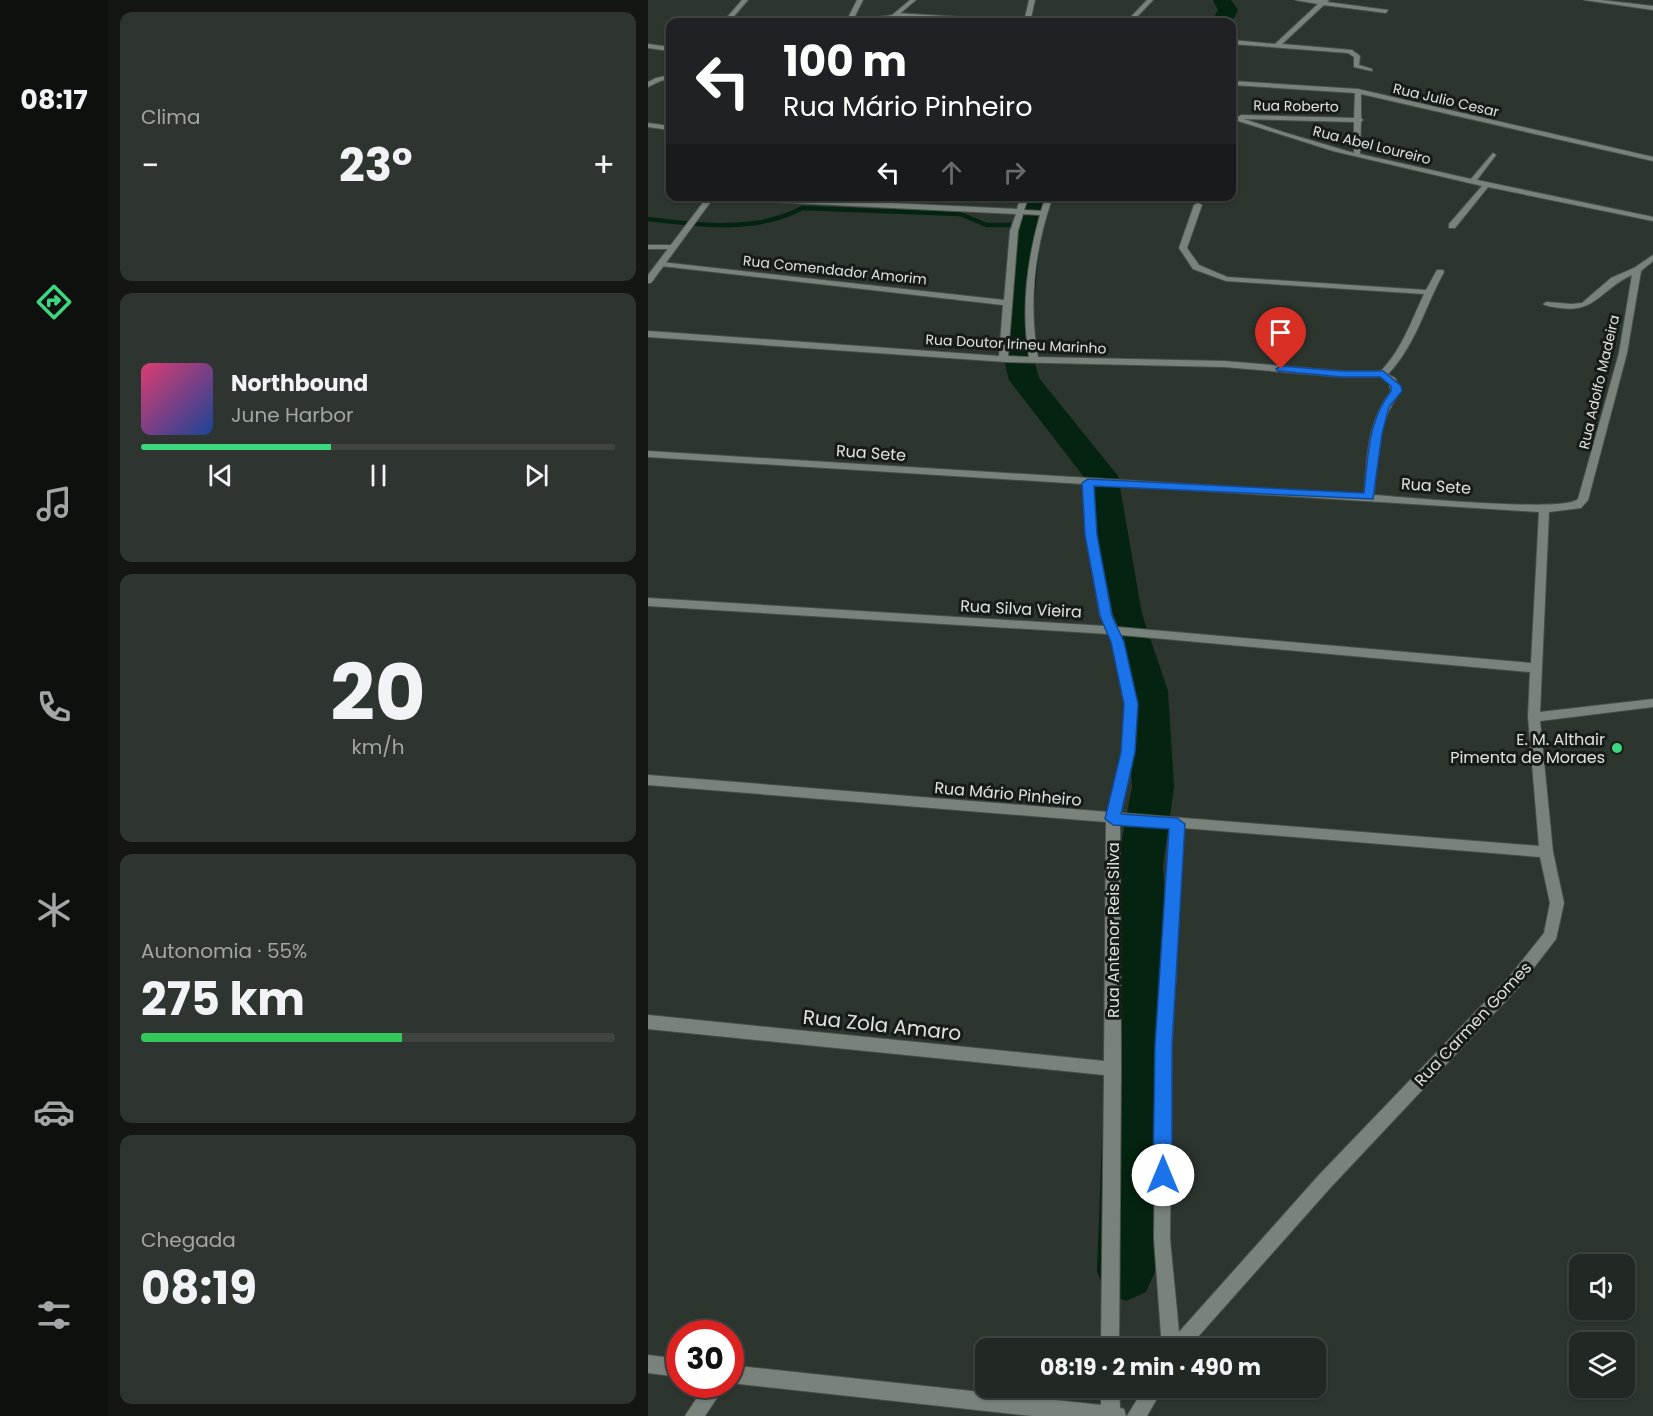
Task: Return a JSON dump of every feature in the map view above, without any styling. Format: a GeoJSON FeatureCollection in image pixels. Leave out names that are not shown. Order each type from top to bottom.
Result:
{"type":"FeatureCollection","features":[{"type":"Feature","properties":{"kind":"street"},"geometry":{"type":"LineString","coordinates":[[729,18],[745,0]]}},
{"type":"Feature","properties":{"kind":"street"},"geometry":{"type":"LineString","coordinates":[[854,18],[852,16],[860,0]]}},
{"type":"Feature","properties":{"kind":"street"},"geometry":{"type":"LineString","coordinates":[[892,18],[913,0]]}},
{"type":"Feature","properties":{"kind":"street"},"geometry":{"type":"LineString","coordinates":[[1028,18],[1032,0]]}},
{"type":"Feature","properties":{"kind":"street"},"geometry":{"type":"LineString","coordinates":[[1134,18],[1150,0]]}},
{"type":"Feature","properties":{"kind":"street"},"geometry":{"type":"LineString","coordinates":[[1298,0],[1386,11]]}},
{"type":"Feature","properties":{"kind":"street"},"geometry":{"type":"LineString","coordinates":[[1587,0],[1653,8]]}},
{"type":"Feature","properties":{"kind":"street"},"geometry":{"type":"LineString","coordinates":[[1276,46],[1324,2]]}},
{"type":"Feature","properties":{"kind":"street"},"geometry":{"type":"LineString","coordinates":[[882,18],[895,16],[933,18]]}},
{"type":"Feature","properties":{"kind":"street"},"geometry":{"type":"LineString","coordinates":[[1236,42],[1350,51],[1357,56],[1356,66],[1370,70]]}},
{"type":"Feature","properties":{"kind":"street"},"geometry":{"type":"LineString","coordinates":[[648,46],[666,48]]}},
{"type":"Feature","properties":{"kind":"street"},"geometry":{"type":"LineString","coordinates":[[648,85],[666,77]]}},
{"type":"Feature","properties":{"kind":"street","name":"Rua Julio Cesar"},"geometry":{"type":"LineString","coordinates":[[1236,83],[1358,92],[1653,159]]}},
{"type":"Feature","properties":{"kind":"street"},"geometry":{"type":"LineString","coordinates":[[1357,154],[1360,120],[1358,92]]}},
{"type":"Feature","properties":{"kind":"street","name":"Rua Roberto"},"geometry":{"type":"LineString","coordinates":[[1236,117],[1360,120]]}},
{"type":"Feature","properties":{"kind":"street"},"geometry":{"type":"LineString","coordinates":[[1266,130],[1276,117]]}},
{"type":"Feature","properties":{"kind":"street","name":"Rua Abel Loureiro"},"geometry":{"type":"LineString","coordinates":[[1236,119],[1266,130],[1357,154],[1653,219]]}},
{"type":"Feature","properties":{"kind":"street"},"geometry":{"type":"LineString","coordinates":[[648,125],[666,127]]}},
{"type":"Feature","properties":{"kind":"street"},"geometry":{"type":"LineString","coordinates":[[1473,181],[1493,155]]}},
{"type":"Feature","properties":{"kind":"street"},"geometry":{"type":"LineString","coordinates":[[1452,225],[1487,184]]}},
{"type":"Feature","properties":{"kind":"street"},"geometry":{"type":"LineString","coordinates":[[648,281],[709,201]]}},
{"type":"Feature","properties":{"kind":"street"},"geometry":{"type":"LineString","coordinates":[[800,201],[1042,213]]}},
{"type":"Feature","properties":{"kind":"street"},"geometry":{"type":"LineString","coordinates":[[1004,359],[1006,303],[1014,231],[1023,201]]}},
{"type":"Feature","properties":{"kind":"street"},"geometry":{"type":"LineString","coordinates":[[1033,360],[1031,286],[1042,213],[1048,201]]}},
{"type":"Feature","properties":{"kind":"street"},"geometry":{"type":"LineString","coordinates":[[1198,205],[1183,248],[1196,267],[1226,279],[1427,292]]}},
{"type":"Feature","properties":{"kind":"street"},"geometry":{"type":"LineString","coordinates":[[648,247],[673,247]]}},
{"type":"Feature","properties":{"kind":"street"},"geometry":{"type":"LineString","coordinates":[[1547,304],[1571,308],[1585,305],[1614,280],[1637,270],[1653,257]]}},
{"type":"Feature","properties":{"kind":"street","name":"Rua Comendador Amorim"},"geometry":{"type":"LineString","coordinates":[[661,264],[1006,303]]}},
{"type":"Feature","properties":{"kind":"street","name":"Rua Adolfo Madeira"},"geometry":{"type":"LineString","coordinates":[[1566,508],[1577,506],[1583,500],[1623,353],[1637,270]]}},
{"type":"Feature","properties":{"kind":"street"},"geometry":{"type":"LineString","coordinates":[[1369,497],[1377,434],[1387,400],[1396,391],[1392,380],[1383,374],[1402,354],[1427,292],[1440,272]]}},
{"type":"Feature","properties":{"kind":"street","name":"Rua Doutor Irineu Marinho"},"geometry":{"type":"LineString","coordinates":[[648,334],[1004,359],[1224,364],[1342,374],[1383,374]]}},
{"type":"Feature","properties":{"kind":"street","name":"Rua Sete"},"geometry":{"type":"LineString","coordinates":[[648,454],[1124,485],[1369,497],[1544,509],[1566,508]]}},
{"type":"Feature","properties":{"kind":"street","name":"Rua Antenor Reis Silva"},"geometry":{"type":"LineString","coordinates":[[1090,483],[1091,535],[1131,704],[1128,752],[1119,819],[1110,1338]]}},
{"type":"Feature","properties":{"kind":"street","name":"Rua Carmen Gomes"},"geometry":{"type":"LineString","coordinates":[[1185,1338],[1325,1181],[1514,982],[1551,935],[1557,903],[1546,852],[1534,717],[1544,509]]}},
{"type":"Feature","properties":{"kind":"street","name":"Rua Silva Vieira"},"geometry":{"type":"LineString","coordinates":[[648,602],[1114,631],[1535,668]]}},
{"type":"Feature","properties":{"kind":"street"},"geometry":{"type":"LineString","coordinates":[[1534,717],[1653,703]]}},
{"type":"Feature","properties":{"kind":"street","name":"Rua Mário Pinheiro"},"geometry":{"type":"LineString","coordinates":[[648,780],[1171,824],[1546,852]]}},
{"type":"Feature","properties":{"kind":"street"},"geometry":{"type":"LineString","coordinates":[[1170,1338],[1162,1239],[1164,1058],[1171,824]]}},
{"type":"Feature","properties":{"kind":"street","name":"Rua Zola Amaro"},"geometry":{"type":"LineString","coordinates":[[648,1022],[1113,1069]]}},
{"type":"Feature","properties":{"kind":"street"},"geometry":{"type":"LineString","coordinates":[[648,1364],[666,1366]]}},
{"type":"Feature","properties":{"kind":"street"},"geometry":{"type":"LineString","coordinates":[[744,1375],[1114,1415],[1111,1398]]}},
{"type":"Feature","properties":{"kind":"street"},"geometry":{"type":"LineString","coordinates":[[694,1416],[707,1398]]}},
{"type":"Feature","properties":{"kind":"street"},"geometry":{"type":"LineString","coordinates":[[1136,1416],[1148,1398]]}},
{"type":"Feature","properties":{"kind":"waterway"},"geometry":{"type":"LineString","coordinates":[[1222,0],[1228,10],[1225,18]]}},
{"type":"Feature","properties":{"kind":"waterway"},"geometry":{"type":"LineString","coordinates":[[1036,201],[1028,229],[1015,345],[1024,380],[1101,476],[1123,614],[1148,691],[1153,787],[1140,865],[1142,922],[1131,1059],[1126,1184],[1126,1272]]}},
{"type":"Feature","properties":{"kind":"waterway"},"geometry":{"type":"LineString","coordinates":[[648,219],[706,225],[746,224],[784,216],[802,208],[960,214],[987,225],[1029,225]]}},
{"type":"Feature","properties":{"kind":"place","name":"E. M. Althair Pimenta de Moraes"},"geometry":{"type":"Point","coordinates":[1617,748]}},
{"type":"Feature","properties":{"kind":"route"},"geometry":{"type":"LineString","coordinates":[[1163,1175],[1164,1046],[1177,824],[1113,819],[1128,752],[1131,704],[1118,642],[1106,616],[1091,535],[1088,483],[1369,497],[1377,434],[1387,400],[1396,391],[1392,380],[1383,374],[1342,374],[1281,369]]}}]}
